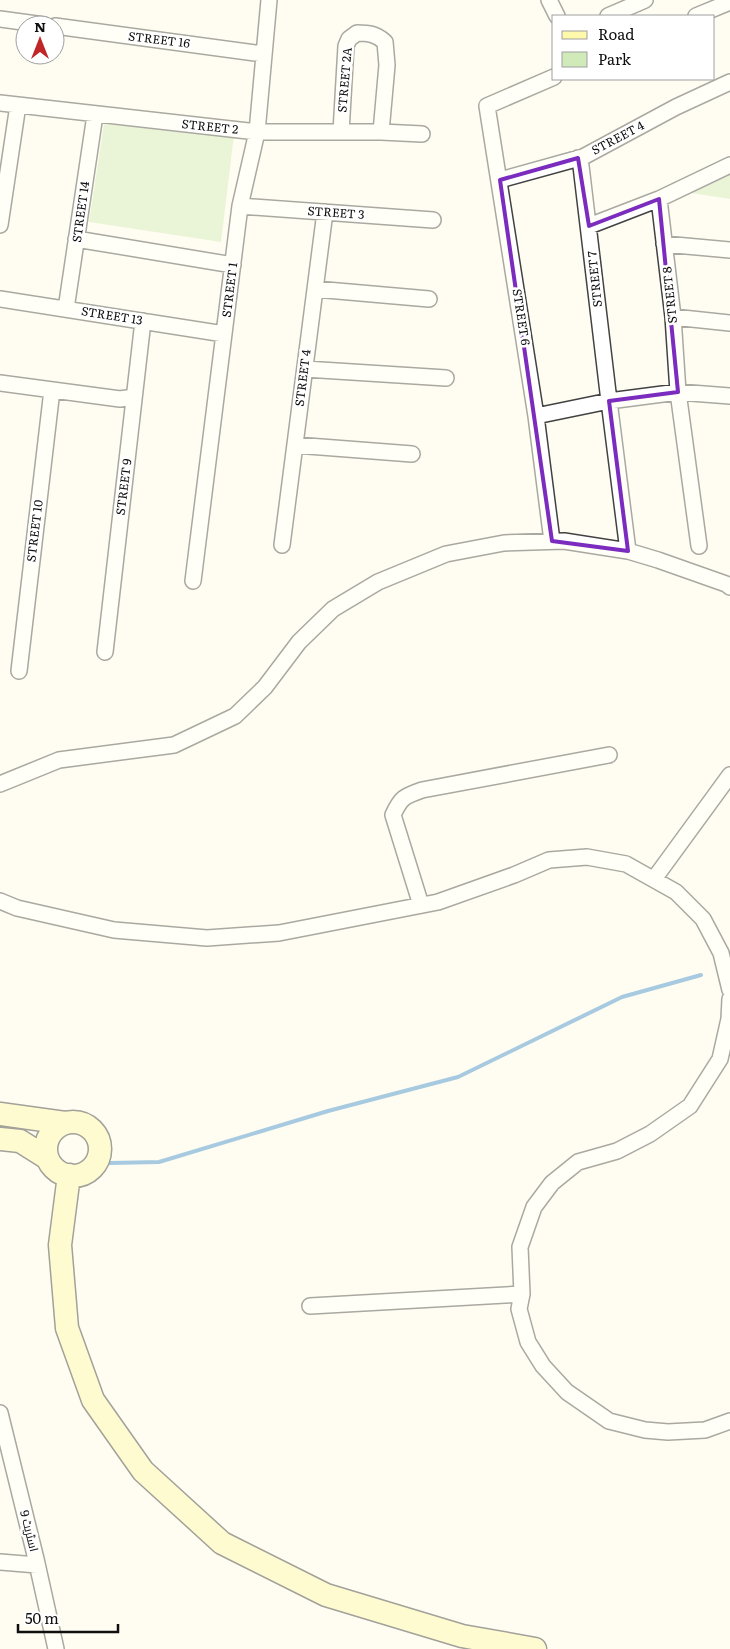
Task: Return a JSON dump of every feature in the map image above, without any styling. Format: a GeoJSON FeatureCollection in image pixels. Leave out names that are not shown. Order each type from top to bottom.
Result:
{"type":"FeatureCollection","features":[{"type":"Feature","properties":{"kind":"street","name":"STREET 1"},"geometry":{"type":"LineString","coordinates":[[193,581],[240,206],[257,132],[269,0]]}},
{"type":"Feature","properties":{"kind":"street"},"geometry":{"type":"LineString","coordinates":[[549,0],[556,15]]}},
{"type":"Feature","properties":{"kind":"street"},"geometry":{"type":"LineString","coordinates":[[610,15],[642,1]]}},
{"type":"Feature","properties":{"kind":"street"},"geometry":{"type":"LineString","coordinates":[[698,15],[730,2]]}},
{"type":"Feature","properties":{"kind":"street"},"geometry":{"type":"LineString","coordinates":[[0,19],[15,21]]}},
{"type":"Feature","properties":{"kind":"street","name":"STREET 16"},"geometry":{"type":"LineString","coordinates":[[65,27],[263,54]]}},
{"type":"Feature","properties":{"kind":"street","name":"STREET 2A"},"geometry":{"type":"LineString","coordinates":[[341,132],[346,46],[349,39],[357,33],[368,33],[377,35],[385,42],[387,65],[381,132]]}},
{"type":"Feature","properties":{"kind":"street","name":"STREET 6"},"geometry":{"type":"LineString","coordinates":[[551,535],[536,416],[487,106],[552,78]]}},
{"type":"Feature","properties":{"kind":"street","name":"STREET 4"},"geometry":{"type":"LineString","coordinates":[[500,180],[578,158],[676,107],[730,82]]}},
{"type":"Feature","properties":{"kind":"street","name":"STREET 2"},"geometry":{"type":"LineString","coordinates":[[0,103],[257,132],[381,132],[422,134]]}},
{"type":"Feature","properties":{"kind":"street"},"geometry":{"type":"LineString","coordinates":[[0,225],[18,106]]}},
{"type":"Feature","properties":{"kind":"street","name":"STREET 14"},"geometry":{"type":"LineString","coordinates":[[66,309],[95,115]]}},
{"type":"Feature","properties":{"kind":"street","name":"STREET 7"},"geometry":{"type":"LineString","coordinates":[[578,158],[582,166],[608,400],[628,551]]}},
{"type":"Feature","properties":{"kind":"street"},"geometry":{"type":"LineString","coordinates":[[589,226],[659,199],[730,165]]}},
{"type":"Feature","properties":{"kind":"street","name":"STREET 8"},"geometry":{"type":"LineString","coordinates":[[659,199],[673,318],[678,392]]}},
{"type":"Feature","properties":{"kind":"street","name":"STREET 3"},"geometry":{"type":"LineString","coordinates":[[240,206],[433,220]]}},
{"type":"Feature","properties":{"kind":"street","name":"STREET 4"},"geometry":{"type":"LineString","coordinates":[[282,545],[325,212]]}},
{"type":"Feature","properties":{"kind":"street"},"geometry":{"type":"LineString","coordinates":[[76,239],[232,265]]}},
{"type":"Feature","properties":{"kind":"street"},"geometry":{"type":"LineString","coordinates":[[664,244],[730,250]]}},
{"type":"Feature","properties":{"kind":"street"},"geometry":{"type":"LineString","coordinates":[[315,289],[430,299]]}},
{"type":"Feature","properties":{"kind":"street","name":"STREET 13"},"geometry":{"type":"LineString","coordinates":[[0,298],[224,334]]}},
{"type":"Feature","properties":{"kind":"street"},"geometry":{"type":"LineString","coordinates":[[673,318],[730,323]]}},
{"type":"Feature","properties":{"kind":"street","name":"STREET 9"},"geometry":{"type":"LineString","coordinates":[[105,652],[143,321]]}},
{"type":"Feature","properties":{"kind":"street"},"geometry":{"type":"LineString","coordinates":[[304,369],[446,378]]}},
{"type":"Feature","properties":{"kind":"street"},"geometry":{"type":"LineString","coordinates":[[0,383],[120,399],[134,397]]}},
{"type":"Feature","properties":{"kind":"street","name":"STREET 10"},"geometry":{"type":"LineString","coordinates":[[19,671],[52,390]]}},
{"type":"Feature","properties":{"kind":"street"},"geometry":{"type":"LineString","coordinates":[[536,416],[608,400],[678,392],[730,396]]}},
{"type":"Feature","properties":{"kind":"street"},"geometry":{"type":"LineString","coordinates":[[678,392],[700,546]]}},
{"type":"Feature","properties":{"kind":"street"},"geometry":{"type":"LineString","coordinates":[[295,445],[412,454]]}},
{"type":"Feature","properties":{"kind":"street"},"geometry":{"type":"LineString","coordinates":[[0,784],[59,760],[174,745],[235,716],[265,687],[299,642],[334,608],[378,582],[446,554],[551,535],[564,541],[628,551],[726,584],[730,588]]}},
{"type":"Feature","properties":{"kind":"street"},"geometry":{"type":"LineString","coordinates":[[421,905],[394,814],[398,803],[406,796],[422,790],[608,755]]}},
{"type":"Feature","properties":{"kind":"street"},"geometry":{"type":"LineString","coordinates":[[654,879],[730,775]]}},
{"type":"Feature","properties":{"kind":"street"},"geometry":{"type":"LineString","coordinates":[[0,901],[17,908],[114,930],[206,938],[279,934],[438,902],[514,876],[549,860],[587,857],[626,864],[676,892],[703,919],[721,953],[730,990]]}},
{"type":"Feature","properties":{"kind":"street"},"geometry":{"type":"LineString","coordinates":[[730,999],[729,1019],[720,1059],[690,1106],[650,1134],[617,1151],[578,1162],[552,1183],[534,1207],[520,1247],[522,1294],[519,1309],[528,1342],[543,1366],[567,1392],[608,1421],[645,1430],[668,1432],[705,1430],[730,1421]]}},
{"type":"Feature","properties":{"kind":"street"},"geometry":{"type":"LineString","coordinates":[[0,1114],[65,1123],[73,1122],[88,1126],[94,1132],[100,1146],[99,1155],[91,1168],[85,1173],[69,1175],[59,1172],[47,1158],[20,1141],[0,1139]]}},
{"type":"Feature","properties":{"kind":"street"},"geometry":{"type":"LineString","coordinates":[[47,1158],[48,1140],[58,1127],[65,1123]]}},
{"type":"Feature","properties":{"kind":"street"},"geometry":{"type":"LineString","coordinates":[[69,1175],[60,1244],[67,1328],[93,1400],[143,1471],[222,1543],[326,1595],[462,1636],[535,1649]]}},
{"type":"Feature","properties":{"kind":"street"},"geometry":{"type":"LineString","coordinates":[[310,1306],[522,1294]]}},
{"type":"Feature","properties":{"kind":"street","name":"اسٹریٹ 9"},"geometry":{"type":"LineString","coordinates":[[0,1414],[38,1565],[56,1649]]}},
{"type":"Feature","properties":{"kind":"street"},"geometry":{"type":"LineString","coordinates":[[0,1476],[15,1477]]}},
{"type":"Feature","properties":{"kind":"street"},"geometry":{"type":"LineString","coordinates":[[0,1562],[38,1565]]}},
{"type":"Feature","properties":{"kind":"highlighted area"},"geometry":{"type":"Polygon","coordinates":[[[578,158],[589,226],[659,199],[678,392],[609,401],[628,551],[552,541],[500,180],[578,158]]]}},
{"type":"Feature","properties":{"kind":"green space"},"geometry":{"type":"Polygon","coordinates":[[[104,124],[234,135],[221,242],[89,222],[104,124]]]}},
{"type":"Feature","properties":{"kind":"green space"},"geometry":{"type":"Polygon","coordinates":[[[730,172],[730,199],[685,192],[730,172]]]}},
{"type":"Feature","properties":{"kind":"waterway"},"geometry":{"type":"LineString","coordinates":[[110,1163],[159,1162],[328,1111],[458,1077],[622,997],[701,975]]}}]}
